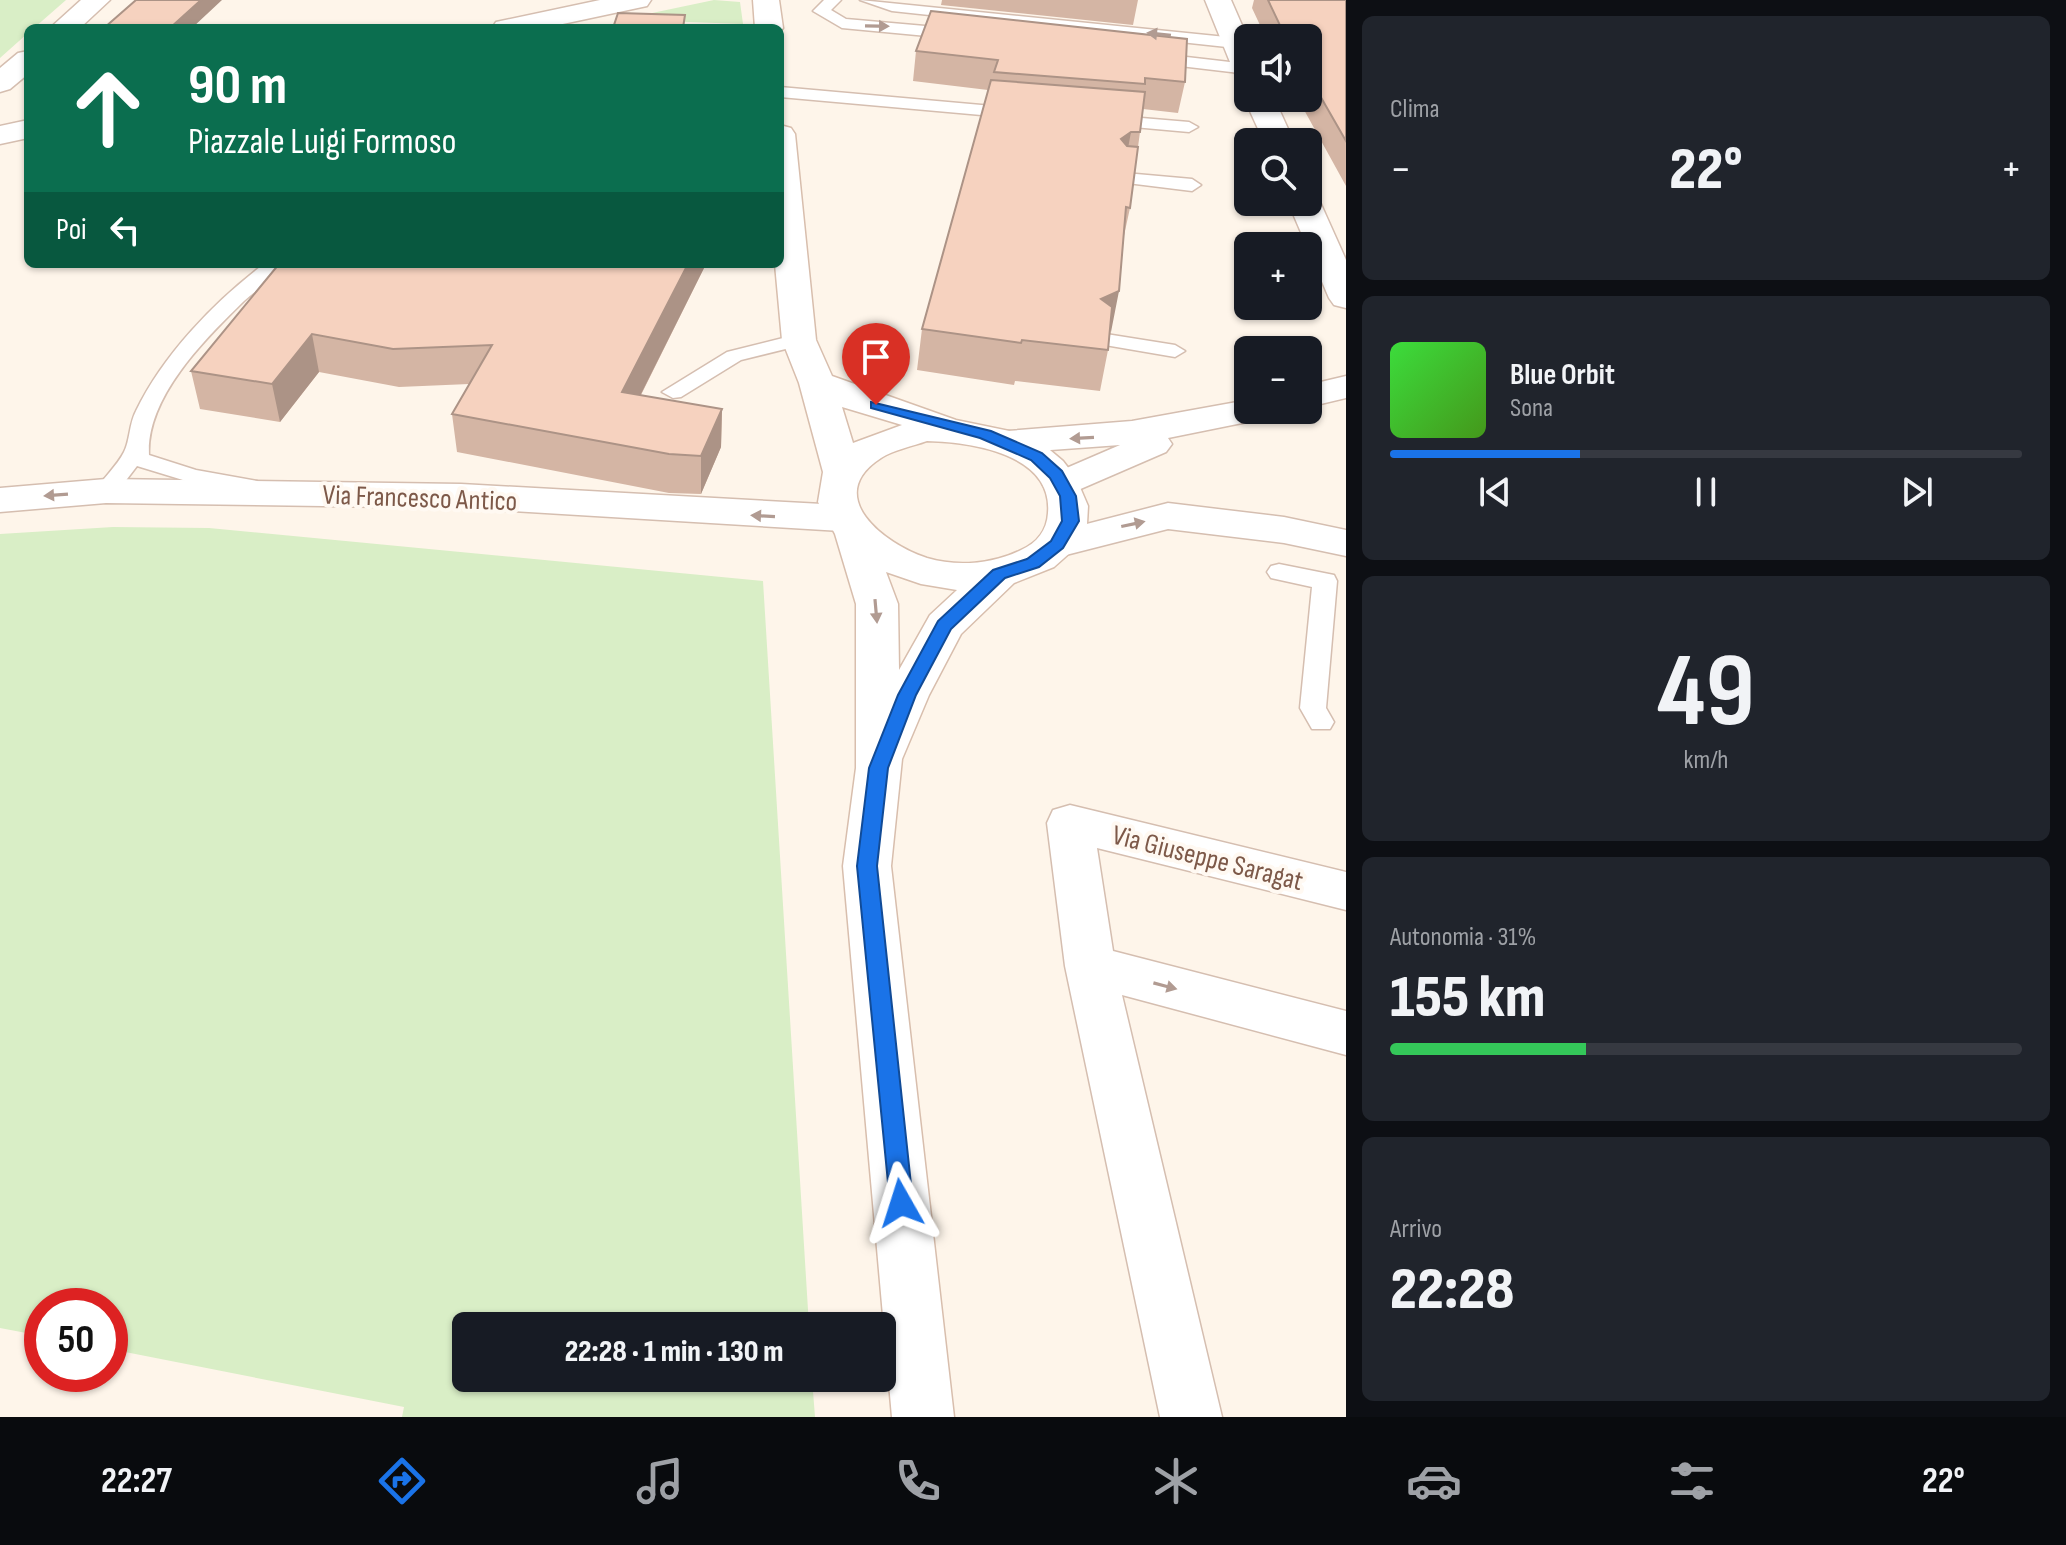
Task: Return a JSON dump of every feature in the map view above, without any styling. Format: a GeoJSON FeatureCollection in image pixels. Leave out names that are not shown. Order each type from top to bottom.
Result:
{"type":"FeatureCollection","features":[{"type":"Feature","properties":{"kind":"street"},"geometry":{"type":"LineString","coordinates":[[69,24],[97,0]]}},
{"type":"Feature","properties":{"kind":"street"},"geometry":{"type":"LineString","coordinates":[[525,24],[638,0]]}},
{"type":"Feature","properties":{"kind":"street"},"geometry":{"type":"LineString","coordinates":[[766,0],[769,24]]}},
{"type":"Feature","properties":{"kind":"street"},"geometry":{"type":"LineString","coordinates":[[1218,0],[1234,38]]}},
{"type":"Feature","properties":{"kind":"street"},"geometry":{"type":"LineString","coordinates":[[0,83],[24,62]]}},
{"type":"Feature","properties":{"kind":"street"},"geometry":{"type":"LineString","coordinates":[[0,135],[24,130]]}},
{"type":"Feature","properties":{"kind":"street"},"geometry":{"type":"LineString","coordinates":[[784,208],[799,340],[817,383],[822,413],[842,472]]}},
{"type":"Feature","properties":{"kind":"street"},"geometry":{"type":"LineString","coordinates":[[1310,216],[1346,298]]}},
{"type":"Feature","properties":{"kind":"street"},"geometry":{"type":"LineString","coordinates":[[817,383],[848,397],[1008,442],[1036,457],[1068,496],[1070,521],[1058,544]]}},
{"type":"Feature","properties":{"kind":"street"},"geometry":{"type":"LineString","coordinates":[[1322,393],[1346,387]]}},
{"type":"Feature","properties":{"kind":"street"},"geometry":{"type":"LineString","coordinates":[[1008,442],[1115,436],[1188,427],[1234,415]]}},
{"type":"Feature","properties":{"kind":"street"},"geometry":{"type":"LineString","coordinates":[[1062,485],[1188,427]]}},
{"type":"Feature","properties":{"kind":"street"},"geometry":{"type":"LineString","coordinates":[[923,1417],[867,866],[879,768],[877,604],[835,494],[842,472],[860,451],[888,437],[923,430],[960,430]]}},
{"type":"Feature","properties":{"kind":"street","name":"Via Francesco Antico"},"geometry":{"type":"LineString","coordinates":[[0,500],[106,491],[461,496],[847,527]]}},
{"type":"Feature","properties":{"kind":"street"},"geometry":{"type":"LineString","coordinates":[[847,527],[882,557],[918,571],[959,577],[999,574],[1033,563],[1058,544],[1168,516],[1284,530],[1346,543]]}},
{"type":"Feature","properties":{"kind":"street"},"geometry":{"type":"LineString","coordinates":[[879,768],[907,695],[945,625],[999,574]]}},
{"type":"Feature","properties":{"kind":"street","name":"Via Giuseppe Saragat"},"geometry":{"type":"LineString","coordinates":[[1090,966],[1070,823],[1346,891]]}},
{"type":"Feature","properties":{"kind":"street"},"geometry":{"type":"LineString","coordinates":[[1191,1417],[1090,966],[1346,1033]]}},
{"type":"Feature","properties":{"kind":"lane"},"geometry":{"type":"LineString","coordinates":[[833,0],[821,11],[838,23],[977,36]]}},
{"type":"Feature","properties":{"kind":"lane"},"geometry":{"type":"LineString","coordinates":[[868,0],[892,6],[1234,43]]}},
{"type":"Feature","properties":{"kind":"lane"},"geometry":{"type":"LineString","coordinates":[[1139,56],[1234,69]]}},
{"type":"Feature","properties":{"kind":"lane"},"geometry":{"type":"LineString","coordinates":[[784,92],[1038,115]]}},
{"type":"Feature","properties":{"kind":"lane"},"geometry":{"type":"LineString","coordinates":[[1085,119],[1189,127]]}},
{"type":"Feature","properties":{"kind":"lane"},"geometry":{"type":"LineString","coordinates":[[1125,178],[1192,185]]}},
{"type":"Feature","properties":{"kind":"lane"},"geometry":{"type":"LineString","coordinates":[[270,268],[254,278],[201,332],[141,418],[134,437],[138,458],[156,467],[284,493]]}},
{"type":"Feature","properties":{"kind":"lane"},"geometry":{"type":"LineString","coordinates":[[673,392],[734,356],[799,340]]}},
{"type":"Feature","properties":{"kind":"lane"},"geometry":{"type":"LineString","coordinates":[[1106,340],[1175,351]]}},
{"type":"Feature","properties":{"kind":"lane"},"geometry":{"type":"LineString","coordinates":[[106,491],[136,452]]}},
{"type":"Feature","properties":{"kind":"lane"},"geometry":{"type":"LineString","coordinates":[[1279,572],[1325,581],[1313,708],[1321,722]]}},
{"type":"Feature","properties":{"kind":"green space"},"geometry":{"type":"Polygon","coordinates":[[[0,0],[66,0],[39,24],[24,24],[24,37],[0,58],[0,0]]]}},
{"type":"Feature","properties":{"kind":"green space"},"geometry":{"type":"Polygon","coordinates":[[[714,0],[740,2],[743,24],[635,20],[633,17],[714,0]]]}},
{"type":"Feature","properties":{"kind":"green space"},"geometry":{"type":"Polygon","coordinates":[[[113,527],[209,528],[763,581],[808,1312],[452,1312],[452,1392],[813,1392],[815,1417],[402,1417],[404,1407],[128,1353],[128,1288],[24,1288],[24,1333],[0,1328],[0,534],[113,527]]]}},
{"type":"Feature","properties":{"kind":"building"},"geometry":{"type":"Polygon","coordinates":[[[136,0],[201,0],[174,24],[109,24],[136,0]]]}},
{"type":"Feature","properties":{"kind":"building"},"geometry":{"type":"Polygon","coordinates":[[[1268,0],[1346,0],[1346,141],[1322,99],[1322,24],[1279,24],[1268,0]]]}},
{"type":"Feature","properties":{"kind":"building"},"geometry":{"type":"Polygon","coordinates":[[[931,11],[1187,39],[1185,82],[1145,78],[1145,84],[994,72],[998,60],[916,51],[931,11]]]}},
{"type":"Feature","properties":{"kind":"building"},"geometry":{"type":"Polygon","coordinates":[[[618,13],[685,15],[684,24],[614,24],[618,13]]]}},
{"type":"Feature","properties":{"kind":"building"},"geometry":{"type":"Polygon","coordinates":[[[991,80],[1145,92],[1140,132],[1131,132],[1121,139],[1127,146],[1138,147],[1130,208],[1126,207],[1119,291],[1101,299],[1112,307],[1108,350],[1022,340],[1021,343],[922,329],[991,80]]]}},
{"type":"Feature","properties":{"kind":"building"},"geometry":{"type":"Polygon","coordinates":[[[276,268],[686,268],[622,392],[722,409],[701,456],[669,454],[452,414],[492,345],[393,349],[312,334],[272,384],[191,371],[276,268]]]}},
{"type":"Feature","properties":{"kind":"route"},"geometry":{"type":"LineString","coordinates":[[876,405],[960,430],[985,434],[1036,457],[1056,475],[1068,496],[1070,521],[1058,544],[1033,563],[999,574],[945,625],[907,695],[879,768],[867,866],[901,1203]]}}]}
